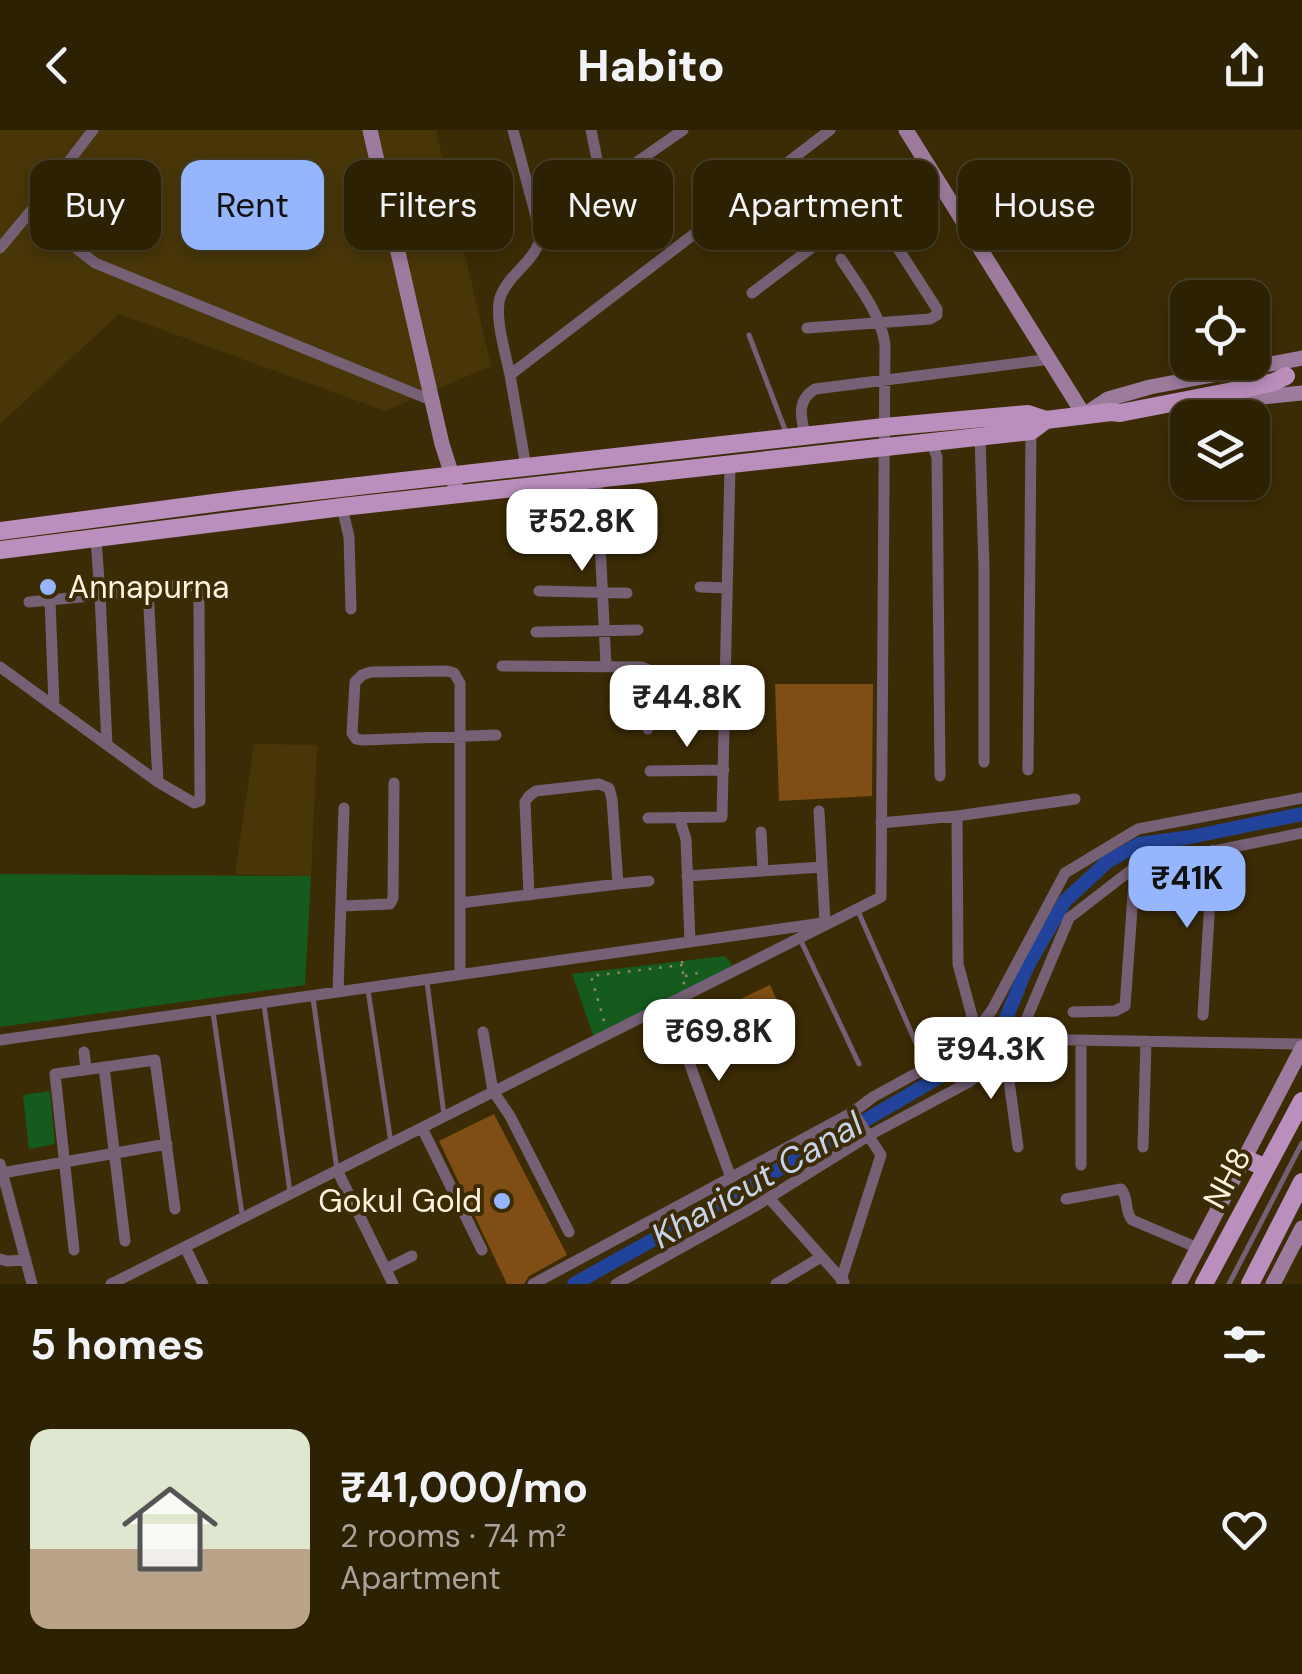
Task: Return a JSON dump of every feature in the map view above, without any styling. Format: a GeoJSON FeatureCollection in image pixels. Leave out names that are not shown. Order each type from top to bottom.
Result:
{"type":"FeatureCollection","features":[{"type":"Feature","properties":{"kind":"main road"},"geometry":{"type":"LineString","coordinates":[[1112,412],[1118,406],[1271,374],[1294,375]]}},
{"type":"Feature","properties":{"kind":"main road"},"geometry":{"type":"LineString","coordinates":[[0,532],[244,499],[596,480],[931,442],[1084,415],[1120,413],[1294,375]]}},
{"type":"Feature","properties":{"kind":"main road"},"geometry":{"type":"LineString","coordinates":[[0,550],[342,506],[526,467],[884,426],[1028,414],[1038,426]]}},
{"type":"Feature","properties":{"kind":"main road","name":"NH8"},"geometry":{"type":"LineString","coordinates":[[1204,1284],[1302,1101]]}},
{"type":"Feature","properties":{"kind":"main road"},"geometry":{"type":"LineString","coordinates":[[1246,1159],[1266,1168]]}},
{"type":"Feature","properties":{"kind":"main road"},"geometry":{"type":"LineString","coordinates":[[1250,1284],[1302,1182]]}},
{"type":"Feature","properties":{"kind":"street"},"geometry":{"type":"LineString","coordinates":[[70,160],[93,130]]}},
{"type":"Feature","properties":{"kind":"street"},"geometry":{"type":"LineString","coordinates":[[370,130],[455,485]]}},
{"type":"Feature","properties":{"kind":"street"},"geometry":{"type":"LineString","coordinates":[[513,130],[540,235],[538,248],[500,295],[498,311],[526,467]]}},
{"type":"Feature","properties":{"kind":"street"},"geometry":{"type":"LineString","coordinates":[[591,130],[597,160]]}},
{"type":"Feature","properties":{"kind":"street"},"geometry":{"type":"LineString","coordinates":[[640,160],[683,130]]}},
{"type":"Feature","properties":{"kind":"street"},"geometry":{"type":"LineString","coordinates":[[510,376],[830,130]]}},
{"type":"Feature","properties":{"kind":"street"},"geometry":{"type":"LineString","coordinates":[[906,130],[925,160]]}},
{"type":"Feature","properties":{"kind":"street"},"geometry":{"type":"LineString","coordinates":[[938,181],[1084,415],[1108,399],[1150,387],[1302,358]]}},
{"type":"Feature","properties":{"kind":"street"},"geometry":{"type":"LineString","coordinates":[[529,191],[533,190]]}},
{"type":"Feature","properties":{"kind":"street"},"geometry":{"type":"LineString","coordinates":[[0,248],[30,212]]}},
{"type":"Feature","properties":{"kind":"street"},"geometry":{"type":"LineString","coordinates":[[78,250],[95,263],[433,401]]}},
{"type":"Feature","properties":{"kind":"street"},"geometry":{"type":"LineString","coordinates":[[752,293],[809,250]]}},
{"type":"Feature","properties":{"kind":"street"},"geometry":{"type":"LineString","coordinates":[[808,328],[930,319],[938,313],[899,250]]}},
{"type":"Feature","properties":{"kind":"street"},"geometry":{"type":"LineString","coordinates":[[111,1284],[881,896],[885,344],[880,322],[841,258]]}},
{"type":"Feature","properties":{"kind":"street"},"geometry":{"type":"LineString","coordinates":[[796,436],[800,407],[806,395],[815,389],[1051,359]]}},
{"type":"Feature","properties":{"kind":"street"},"geometry":{"type":"LineString","coordinates":[[1206,397],[1302,393]]}},
{"type":"Feature","properties":{"kind":"street"},"geometry":{"type":"LineString","coordinates":[[1028,770],[1038,426]]}},
{"type":"Feature","properties":{"kind":"street"},"geometry":{"type":"LineString","coordinates":[[980,436],[984,762]]}},
{"type":"Feature","properties":{"kind":"street"},"geometry":{"type":"LineString","coordinates":[[931,442],[937,457],[940,776]]}},
{"type":"Feature","properties":{"kind":"street"},"geometry":{"type":"LineString","coordinates":[[648,818],[722,817],[730,466]]}},
{"type":"Feature","properties":{"kind":"street"},"geometry":{"type":"LineString","coordinates":[[596,480],[606,665]]}},
{"type":"Feature","properties":{"kind":"street"},"geometry":{"type":"LineString","coordinates":[[342,506],[349,537],[351,608]]}},
{"type":"Feature","properties":{"kind":"street"},"geometry":{"type":"LineString","coordinates":[[96,539],[107,745]]}},
{"type":"Feature","properties":{"kind":"street"},"geometry":{"type":"LineString","coordinates":[[0,667],[158,782],[194,803],[200,801],[197,588],[187,584],[29,602]]}},
{"type":"Feature","properties":{"kind":"street"},"geometry":{"type":"LineString","coordinates":[[700,587],[728,588]]}},
{"type":"Feature","properties":{"kind":"street"},"geometry":{"type":"LineString","coordinates":[[148,589],[158,782]]}},
{"type":"Feature","properties":{"kind":"street"},"geometry":{"type":"LineString","coordinates":[[539,591],[627,593]]}},
{"type":"Feature","properties":{"kind":"street"},"geometry":{"type":"LineString","coordinates":[[50,600],[54,706]]}},
{"type":"Feature","properties":{"kind":"street"},"geometry":{"type":"LineString","coordinates":[[536,632],[638,630]]}},
{"type":"Feature","properties":{"kind":"street"},"geometry":{"type":"LineString","coordinates":[[502,666],[642,666],[649,670],[651,678],[648,730]]}},
{"type":"Feature","properties":{"kind":"street"},"geometry":{"type":"LineString","coordinates":[[460,974],[460,735],[460,682],[454,673],[446,671],[370,672],[355,682],[352,733],[356,738],[362,740],[460,735],[496,734]]}},
{"type":"Feature","properties":{"kind":"street"},"geometry":{"type":"LineString","coordinates":[[702,679],[726,680]]}},
{"type":"Feature","properties":{"kind":"street"},"geometry":{"type":"LineString","coordinates":[[650,771],[724,770]]}},
{"type":"Feature","properties":{"kind":"street"},"geometry":{"type":"LineString","coordinates":[[341,906],[390,904],[394,783]]}},
{"type":"Feature","properties":{"kind":"street"},"geometry":{"type":"LineString","coordinates":[[529,895],[525,802],[536,792],[599,784],[609,788],[612,799],[618,884]]}},
{"type":"Feature","properties":{"kind":"street"},"geometry":{"type":"LineString","coordinates":[[881,823],[1074,798]]}},
{"type":"Feature","properties":{"kind":"street"},"geometry":{"type":"LineString","coordinates":[[532,1284],[853,1112],[956,1050],[992,1010],[1065,872],[1138,828],[1302,798]]}},
{"type":"Feature","properties":{"kind":"street"},"geometry":{"type":"LineString","coordinates":[[338,992],[344,808]]}},
{"type":"Feature","properties":{"kind":"street"},"geometry":{"type":"LineString","coordinates":[[819,811],[828,922]]}},
{"type":"Feature","properties":{"kind":"street"},"geometry":{"type":"LineString","coordinates":[[957,816],[958,964],[976,1030]]}},
{"type":"Feature","properties":{"kind":"street"},"geometry":{"type":"LineString","coordinates":[[680,818],[686,839],[690,942]]}},
{"type":"Feature","properties":{"kind":"street"},"geometry":{"type":"LineString","coordinates":[[761,832],[763,871]]}},
{"type":"Feature","properties":{"kind":"street"},"geometry":{"type":"LineString","coordinates":[[616,1284],[769,1198],[868,1136],[971,1082],[1018,1038],[1069,918],[1134,867],[1302,832]]}},
{"type":"Feature","properties":{"kind":"street"},"geometry":{"type":"LineString","coordinates":[[1203,1014],[1213,850]]}},
{"type":"Feature","properties":{"kind":"street"},"geometry":{"type":"LineString","coordinates":[[687,876],[822,867]]}},
{"type":"Feature","properties":{"kind":"street"},"geometry":{"type":"LineString","coordinates":[[1073,1012],[1115,1011],[1125,1006],[1134,867]]}},
{"type":"Feature","properties":{"kind":"street"},"geometry":{"type":"LineString","coordinates":[[460,903],[650,881]]}},
{"type":"Feature","properties":{"kind":"street"},"geometry":{"type":"LineString","coordinates":[[0,1040],[828,922]]}},
{"type":"Feature","properties":{"kind":"street"},"geometry":{"type":"LineString","coordinates":[[668,1004],[731,1178]]}},
{"type":"Feature","properties":{"kind":"street"},"geometry":{"type":"LineString","coordinates":[[483,1032],[493,1091],[570,1232]]}},
{"type":"Feature","properties":{"kind":"street"},"geometry":{"type":"LineString","coordinates":[[1018,1038],[1302,1046],[1179,1284]]}},
{"type":"Feature","properties":{"kind":"street"},"geometry":{"type":"LineString","coordinates":[[1081,1040],[1081,1165]]}},
{"type":"Feature","properties":{"kind":"street"},"geometry":{"type":"LineString","coordinates":[[1143,1148],[1146,1041]]}},
{"type":"Feature","properties":{"kind":"street"},"geometry":{"type":"LineString","coordinates":[[1005,1051],[1018,1147]]}},
{"type":"Feature","properties":{"kind":"street"},"geometry":{"type":"LineString","coordinates":[[84,1052],[86,1069]]}},
{"type":"Feature","properties":{"kind":"street"},"geometry":{"type":"LineString","coordinates":[[74,1250],[55,1074],[155,1060],[175,1209]]}},
{"type":"Feature","properties":{"kind":"street"},"geometry":{"type":"LineString","coordinates":[[104,1067],[124,1241]]}},
{"type":"Feature","properties":{"kind":"street"},"geometry":{"type":"LineString","coordinates":[[769,1198],[845,1282],[882,1155],[853,1112]]}},
{"type":"Feature","properties":{"kind":"street"},"geometry":{"type":"LineString","coordinates":[[422,1128],[482,1250]]}},
{"type":"Feature","properties":{"kind":"street"},"geometry":{"type":"LineString","coordinates":[[32,1284],[6,1213],[1,1169],[168,1144]]}},
{"type":"Feature","properties":{"kind":"street"},"geometry":{"type":"LineString","coordinates":[[338,1170],[393,1284]]}},
{"type":"Feature","properties":{"kind":"street"},"geometry":{"type":"LineString","coordinates":[[1066,1199],[1122,1188],[1132,1220],[1198,1248]]}},
{"type":"Feature","properties":{"kind":"street"},"geometry":{"type":"LineString","coordinates":[[1273,1284],[1302,1228]]}},
{"type":"Feature","properties":{"kind":"street"},"geometry":{"type":"LineString","coordinates":[[184,1247],[203,1284]]}},
{"type":"Feature","properties":{"kind":"street"},"geometry":{"type":"LineString","coordinates":[[386,1269],[412,1256]]}},
{"type":"Feature","properties":{"kind":"street"},"geometry":{"type":"LineString","coordinates":[[776,1284],[821,1257]]}},
{"type":"Feature","properties":{"kind":"street"},"geometry":{"type":"LineString","coordinates":[[0,1260],[26,1260]]}},
{"type":"Feature","properties":{"kind":"lane"},"geometry":{"type":"LineString","coordinates":[[750,335],[796,436]]}},
{"type":"Feature","properties":{"kind":"lane"},"geometry":{"type":"LineString","coordinates":[[857,909],[927,1069]]}},
{"type":"Feature","properties":{"kind":"lane"},"geometry":{"type":"LineString","coordinates":[[799,938],[859,1064]]}},
{"type":"Feature","properties":{"kind":"lane"},"geometry":{"type":"LineString","coordinates":[[427,979],[444,1117]]}},
{"type":"Feature","properties":{"kind":"lane"},"geometry":{"type":"LineString","coordinates":[[368,988],[391,1144]]}},
{"type":"Feature","properties":{"kind":"lane"},"geometry":{"type":"LineString","coordinates":[[312,996],[338,1170]]}},
{"type":"Feature","properties":{"kind":"lane"},"geometry":{"type":"LineString","coordinates":[[263,1002],[290,1194]]}},
{"type":"Feature","properties":{"kind":"lane"},"geometry":{"type":"LineString","coordinates":[[213,1009],[243,1218]]}},
{"type":"Feature","properties":{"kind":"lane"},"geometry":{"type":"LineString","coordinates":[[1228,1284],[1302,1143]]}},
{"type":"Feature","properties":{"kind":"path"},"geometry":{"type":"LineString","coordinates":[[606,1028],[591,976],[682,963],[684,976],[713,970]]}},
{"type":"Feature","properties":{"kind":"shaded area"},"geometry":{"type":"Polygon","coordinates":[[[0,130],[436,130],[443,160],[344,160],[344,250],[464,250],[491,366],[385,411],[119,314],[0,424],[0,130]]]}},
{"type":"Feature","properties":{"kind":"shaded area"},"geometry":{"type":"Polygon","coordinates":[[[254,744],[317,745],[311,876],[235,874],[254,744]]]}},
{"type":"Feature","properties":{"kind":"green space"},"geometry":{"type":"Polygon","coordinates":[[[0,874],[311,876],[305,985],[0,1027],[0,874]]]}},
{"type":"Feature","properties":{"kind":"green space"},"geometry":{"type":"Polygon","coordinates":[[[725,956],[732,972],[595,1041],[572,974],[725,956]]]}},
{"type":"Feature","properties":{"kind":"green space"},"geometry":{"type":"Polygon","coordinates":[[[50,1091],[55,1144],[29,1149],[23,1095],[50,1091]]]}},
{"type":"Feature","properties":{"kind":"building"},"geometry":{"type":"Polygon","coordinates":[[[775,684],[873,684],[872,796],[779,801],[775,684]]]}},
{"type":"Feature","properties":{"kind":"building"},"geometry":{"type":"Polygon","coordinates":[[[770,985],[781,1010],[699,1048],[690,1023],[770,985]]]}},
{"type":"Feature","properties":{"kind":"building","name":"Gokul Gold"},"geometry":{"type":"Polygon","coordinates":[[[494,1114],[567,1255],[529,1276],[524,1284],[507,1284],[439,1141],[494,1114]]]}},
{"type":"Feature","properties":{"kind":"waterway","name":"Kharicut Canal"},"geometry":{"type":"LineString","coordinates":[[574,1284],[958,1066],[1000,1033],[1027,967],[1065,901],[1107,862],[1139,844],[1302,814]]}},
{"type":"Feature","properties":{"kind":"place","name":"Annapurna"},"geometry":{"type":"Point","coordinates":[48,587]}},
{"type":"Feature","properties":{"kind":"place","name":"Gokul Gold"},"geometry":{"type":"Point","coordinates":[502,1201]}}]}
